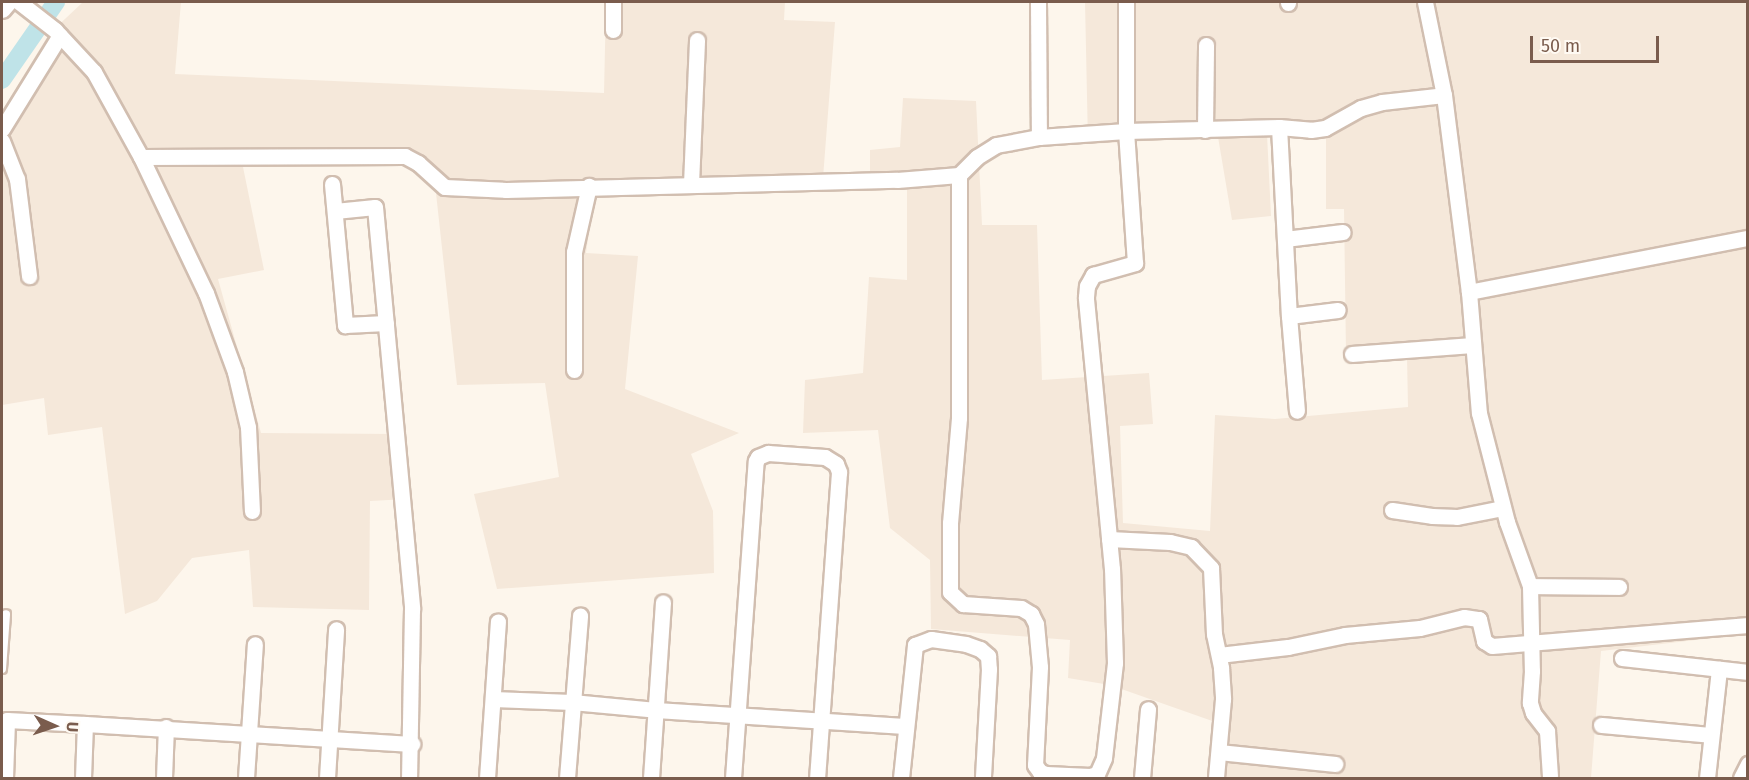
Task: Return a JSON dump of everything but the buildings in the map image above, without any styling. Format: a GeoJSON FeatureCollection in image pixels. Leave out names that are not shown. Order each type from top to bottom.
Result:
{"type":"FeatureCollection","features":[{"type":"Feature","properties":{"kind":"street"},"geometry":{"type":"LineString","coordinates":[[2,9],[8,2]]}},
{"type":"Feature","properties":{"kind":"street"},"geometry":{"type":"LineString","coordinates":[[613,30],[614,2]]}},
{"type":"Feature","properties":{"kind":"street"},"geometry":{"type":"LineString","coordinates":[[1038,2],[1039,137]]}},
{"type":"Feature","properties":{"kind":"street"},"geometry":{"type":"LineString","coordinates":[[959,175],[959,418],[950,523],[951,592],[963,604],[1021,608],[1031,614],[1036,624],[1040,667],[1035,765],[1040,772],[1046,774],[1090,776],[1097,774],[1104,758],[1115,663],[1109,539],[1086,297],[1087,286],[1093,275],[1135,263],[1126,131],[1126,2]]}},
{"type":"Feature","properties":{"kind":"street"},"geometry":{"type":"LineString","coordinates":[[1425,2],[1444,95],[1468,292],[1479,413],[1503,508],[1530,586],[1532,642],[1530,703],[1533,713],[1547,731],[1550,776]]}},
{"type":"Feature","properties":{"kind":"street"},"geometry":{"type":"LineString","coordinates":[[24,5],[58,32],[94,72],[141,157],[206,293],[235,372],[247,424],[252,511]]}},
{"type":"Feature","properties":{"kind":"street"},"geometry":{"type":"LineString","coordinates":[[2,129],[58,32]]}},
{"type":"Feature","properties":{"kind":"street"},"geometry":{"type":"LineString","coordinates":[[691,184],[697,40]]}},
{"type":"Feature","properties":{"kind":"street"},"geometry":{"type":"LineString","coordinates":[[1204,130],[1206,45]]}},
{"type":"Feature","properties":{"kind":"street"},"geometry":{"type":"LineString","coordinates":[[141,157],[405,156],[418,163],[445,188],[506,190],[590,186],[897,180],[959,175],[977,157],[996,145],[1039,137],[1126,131],[1279,127],[1311,130],[1325,128],[1361,108],[1382,102],[1444,95]]}},
{"type":"Feature","properties":{"kind":"street"},"geometry":{"type":"LineString","coordinates":[[1279,127],[1289,316],[1297,411]]}},
{"type":"Feature","properties":{"kind":"street"},"geometry":{"type":"LineString","coordinates":[[2,141],[17,179],[29,276]]}},
{"type":"Feature","properties":{"kind":"street"},"geometry":{"type":"LineString","coordinates":[[332,184],[345,326],[386,323]]}},
{"type":"Feature","properties":{"kind":"street"},"geometry":{"type":"LineString","coordinates":[[574,370],[574,252],[590,186]]}},
{"type":"Feature","properties":{"kind":"street"},"geometry":{"type":"LineString","coordinates":[[334,211],[375,207],[412,609],[412,744],[409,778]]}},
{"type":"Feature","properties":{"kind":"street"},"geometry":{"type":"LineString","coordinates":[[1285,239],[1343,232]]}},
{"type":"Feature","properties":{"kind":"street"},"geometry":{"type":"LineString","coordinates":[[1468,292],[1748,238]]}},
{"type":"Feature","properties":{"kind":"street"},"geometry":{"type":"LineString","coordinates":[[1289,316],[1338,310]]}},
{"type":"Feature","properties":{"kind":"street"},"geometry":{"type":"LineString","coordinates":[[1352,354],[1472,345]]}},
{"type":"Feature","properties":{"kind":"street"},"geometry":{"type":"LineString","coordinates":[[733,778],[756,461],[758,457],[768,453],[809,455],[832,459],[839,472],[818,778]]}},
{"type":"Feature","properties":{"kind":"street"},"geometry":{"type":"LineString","coordinates":[[1392,510],[1457,517],[1503,508]]}},
{"type":"Feature","properties":{"kind":"street"},"geometry":{"type":"LineString","coordinates":[[1109,539],[1170,542],[1191,547],[1211,568],[1214,634],[1219,655],[1223,699],[1216,778]]}},
{"type":"Feature","properties":{"kind":"street"},"geometry":{"type":"LineString","coordinates":[[1530,586],[1619,587]]}},
{"type":"Feature","properties":{"kind":"street"},"geometry":{"type":"LineString","coordinates":[[651,778],[663,602]]}},
{"type":"Feature","properties":{"kind":"street"},"geometry":{"type":"LineString","coordinates":[[567,778],[580,616]]}},
{"type":"Feature","properties":{"kind":"street"},"geometry":{"type":"LineString","coordinates":[[1219,655],[1288,647],[1345,635],[1420,628],[1464,617],[1479,619],[1484,641],[1489,645],[1748,625]]}},
{"type":"Feature","properties":{"kind":"street"},"geometry":{"type":"LineString","coordinates":[[488,778],[498,621]]}},
{"type":"Feature","properties":{"kind":"street"},"geometry":{"type":"LineString","coordinates":[[327,778],[336,629]]}},
{"type":"Feature","properties":{"kind":"street"},"geometry":{"type":"LineString","coordinates":[[901,778],[904,726],[915,645],[931,639],[966,644],[980,649],[990,661],[983,778]]}},
{"type":"Feature","properties":{"kind":"street"},"geometry":{"type":"LineString","coordinates":[[246,778],[255,644]]}},
{"type":"Feature","properties":{"kind":"street"},"geometry":{"type":"LineString","coordinates":[[1622,658],[1748,672]]}},
{"type":"Feature","properties":{"kind":"street"},"geometry":{"type":"LineString","coordinates":[[1707,778],[1719,669]]}},
{"type":"Feature","properties":{"kind":"street"},"geometry":{"type":"LineString","coordinates":[[493,699],[572,702],[738,716],[904,726]]}},
{"type":"Feature","properties":{"kind":"street"},"geometry":{"type":"LineString","coordinates":[[1142,778],[1148,709]]}},
{"type":"Feature","properties":{"kind":"street"},"geometry":{"type":"LineString","coordinates":[[5,778],[7,720],[166,727],[412,744]]}},
{"type":"Feature","properties":{"kind":"street"},"geometry":{"type":"LineString","coordinates":[[83,778],[85,724]]}},
{"type":"Feature","properties":{"kind":"street"},"geometry":{"type":"LineString","coordinates":[[1601,725],[1711,735]]}},
{"type":"Feature","properties":{"kind":"street"},"geometry":{"type":"LineString","coordinates":[[164,778],[166,727]]}},
{"type":"Feature","properties":{"kind":"street"},"geometry":{"type":"LineString","coordinates":[[1219,752],[1335,764]]}},
{"type":"Feature","properties":{"kind":"street"},"geometry":{"type":"LineString","coordinates":[[1741,778],[1748,764]]}},
{"type":"Feature","properties":{"kind":"lane"},"geometry":{"type":"LineString","coordinates":[[2,669],[6,614]]}},
{"type":"Feature","properties":{"kind":"shaded area"},"geometry":{"type":"Polygon","coordinates":[[[83,2],[181,2],[175,74],[604,93],[606,2],[785,2],[784,20],[835,22],[822,191],[594,196],[586,253],[638,256],[625,389],[739,433],[691,454],[713,511],[714,573],[497,589],[474,494],[559,477],[545,383],[457,385],[435,184],[413,165],[355,160],[243,167],[264,270],[218,279],[261,433],[396,434],[407,499],[370,501],[369,610],[253,607],[249,550],[192,558],[157,601],[125,614],[102,427],[48,435],[44,398],[2,405],[2,111],[49,34],[83,2]]]}},
{"type":"Feature","properties":{"kind":"shaded area"},"geometry":{"type":"Polygon","coordinates":[[[1085,2],[1747,2],[1747,634],[1601,651],[1591,778],[1215,778],[1218,723],[1110,685],[1068,678],[1070,640],[931,629],[930,560],[890,528],[878,430],[803,433],[805,380],[863,373],[869,277],[907,280],[907,187],[870,184],[870,150],[900,147],[903,98],[976,101],[982,225],[1037,225],[1042,380],[1149,373],[1153,424],[1120,426],[1123,523],[1210,531],[1215,415],[1275,419],[1408,407],[1407,357],[1346,354],[1344,209],[1326,209],[1326,133],[1267,134],[1271,216],[1232,220],[1218,137],[1088,144],[1085,2]]]}},
{"type":"Feature","properties":{"kind":"waterway"},"geometry":{"type":"LineString","coordinates":[[2,80],[56,2]]}}]}
